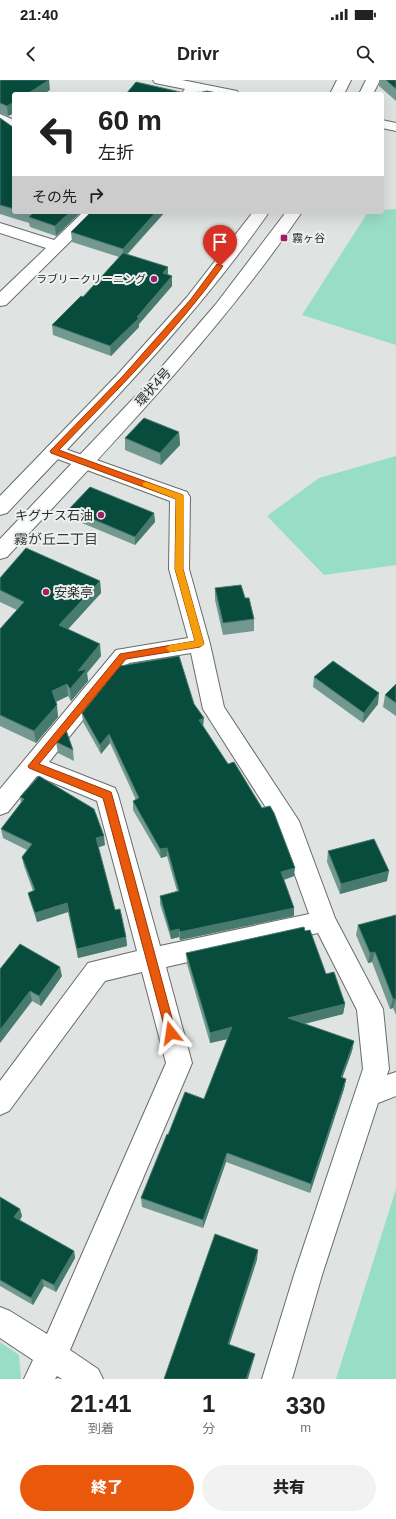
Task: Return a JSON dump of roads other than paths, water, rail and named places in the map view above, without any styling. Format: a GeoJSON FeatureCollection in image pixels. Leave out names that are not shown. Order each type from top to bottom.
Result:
{"type":"FeatureCollection","features":[{"type":"Feature","properties":{"kind":"street"},"geometry":{"type":"LineString","coordinates":[[160,80],[191,91],[205,92]]}},
{"type":"Feature","properties":{"kind":"street"},"geometry":{"type":"LineString","coordinates":[[338,92],[344,80]]}},
{"type":"Feature","properties":{"kind":"street"},"geometry":{"type":"LineString","coordinates":[[367,92],[373,80]]}},
{"type":"Feature","properties":{"kind":"street"},"geometry":{"type":"LineString","coordinates":[[0,118],[12,126]]}},
{"type":"Feature","properties":{"kind":"street"},"geometry":{"type":"LineString","coordinates":[[384,124],[396,127]]}},
{"type":"Feature","properties":{"kind":"street"},"geometry":{"type":"LineString","coordinates":[[0,301],[90,214]]}},
{"type":"Feature","properties":{"kind":"street","name":"環状4号"},"geometry":{"type":"LineString","coordinates":[[0,508],[124,378],[193,301],[259,214]]}},
{"type":"Feature","properties":{"kind":"street","name":"環状4号"},"geometry":{"type":"LineString","coordinates":[[0,552],[147,393],[222,308],[292,214]]}},
{"type":"Feature","properties":{"kind":"street"},"geometry":{"type":"LineString","coordinates":[[0,228],[57,246]]}},
{"type":"Feature","properties":{"kind":"street"},"geometry":{"type":"LineString","coordinates":[[54,451],[180,497],[179,569],[200,644],[214,709],[287,821],[324,921],[370,1009],[376,1069],[308,1275],[277,1379]]}},
{"type":"Feature","properties":{"kind":"street"},"geometry":{"type":"LineString","coordinates":[[0,805],[123,656],[200,644]]}},
{"type":"Feature","properties":{"kind":"street"},"geometry":{"type":"LineString","coordinates":[[33,766],[107,795],[179,1063],[45,1367]]}},
{"type":"Feature","properties":{"kind":"street"},"geometry":{"type":"LineString","coordinates":[[0,1102],[97,971],[324,921]]}},
{"type":"Feature","properties":{"kind":"street"},"geometry":{"type":"LineString","coordinates":[[367,1095],[396,1084]]}},
{"type":"Feature","properties":{"kind":"street"},"geometry":{"type":"LineString","coordinates":[[0,1321],[45,1367],[88,1379]]}},
{"type":"Feature","properties":{"kind":"place","name":"霧ヶ谷"},"geometry":{"type":"Point","coordinates":[284,238]}},
{"type":"Feature","properties":{"kind":"place","name":"ラブリークリーニング"},"geometry":{"type":"Point","coordinates":[154,279]}},
{"type":"Feature","properties":{"kind":"place","name":"キグナス石油"},"geometry":{"type":"Point","coordinates":[101,515]}},
{"type":"Feature","properties":{"kind":"place","name":"安楽亭"},"geometry":{"type":"Point","coordinates":[46,592]}},
{"type":"Feature","properties":{"kind":"district","name":"霧が丘二丁目"},"geometry":{"type":"Point","coordinates":[56,539]}}]}
